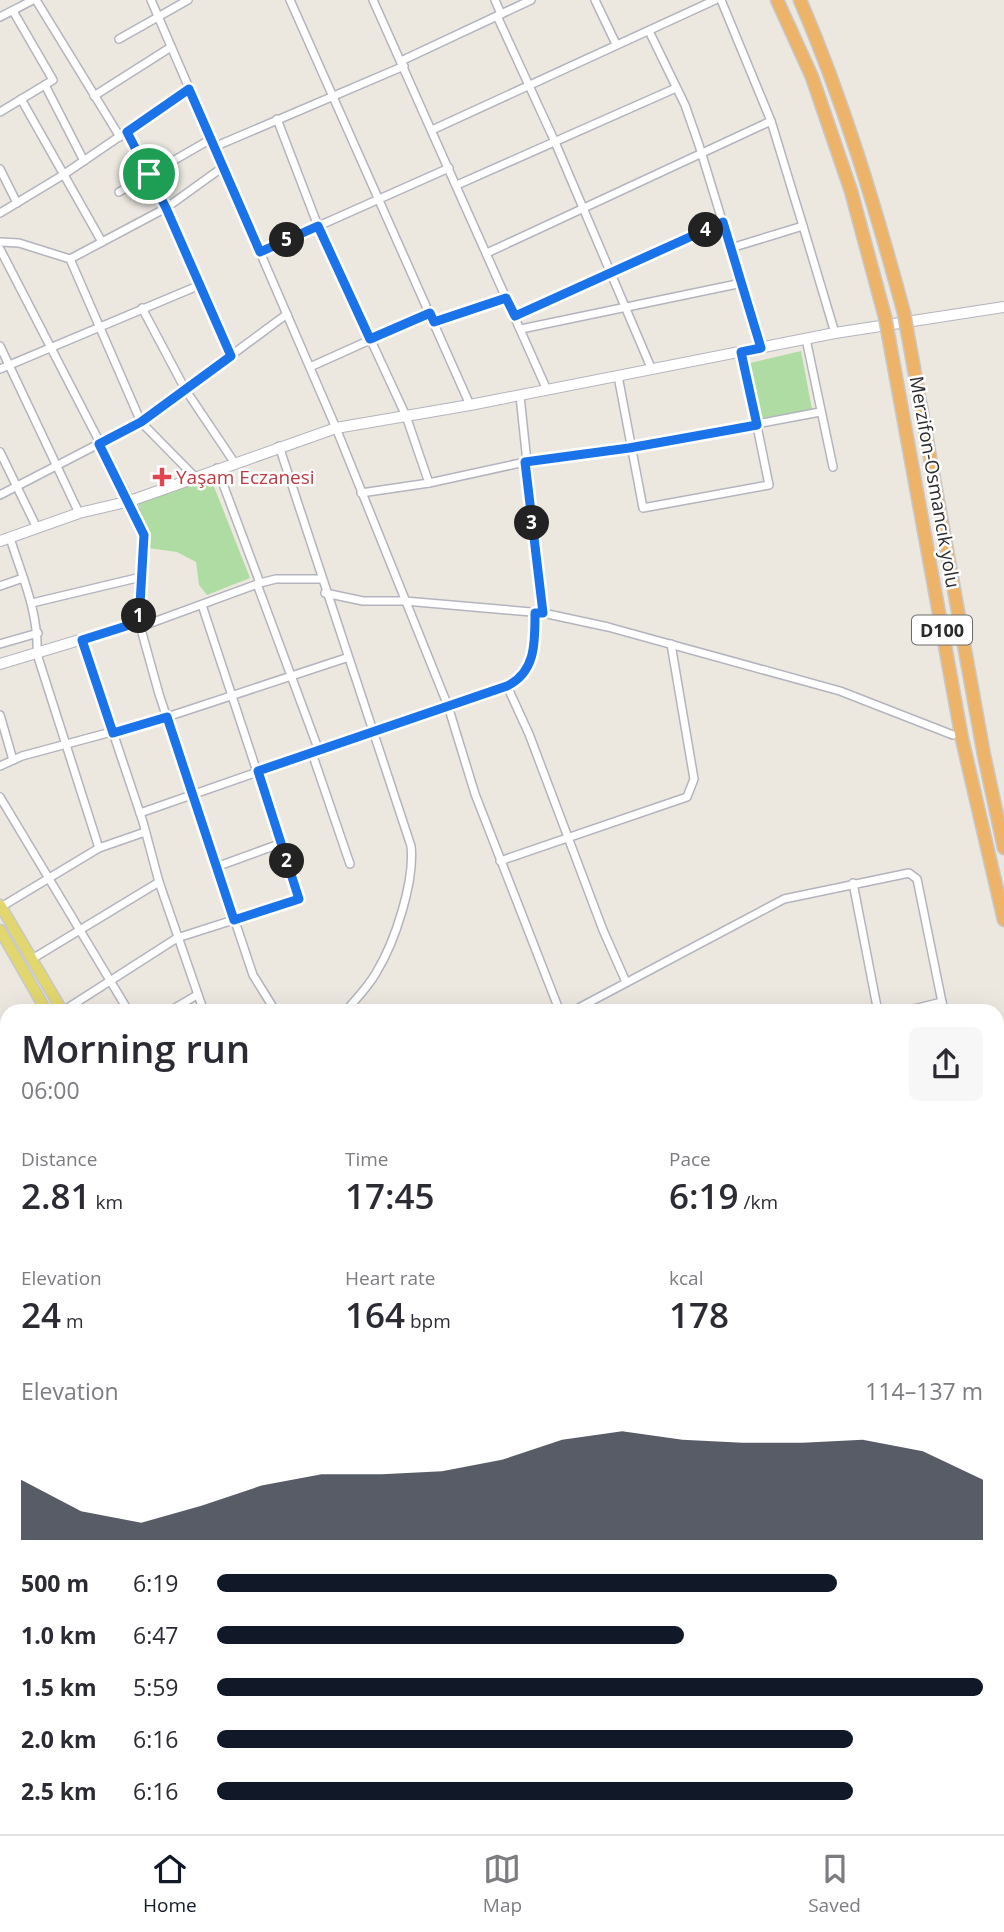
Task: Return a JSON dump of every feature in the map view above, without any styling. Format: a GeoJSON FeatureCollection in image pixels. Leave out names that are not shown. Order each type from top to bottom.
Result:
{"type":"FeatureCollection","features":[{"type":"Feature","properties":{"kind":"highway","name":"Merzifon-Osmancık yolu"},"geometry":{"type":"LineString","coordinates":[[777,0],[812,78],[843,165],[885,317],[962,739],[1004,919]]}},
{"type":"Feature","properties":{"kind":"highway","name":"Merzifon-Osmancık yolu"},"geometry":{"type":"LineString","coordinates":[[800,0],[829,66],[870,186],[904,313],[984,755],[1004,848]]}},
{"type":"Feature","properties":{"kind":"main road"},"geometry":{"type":"LineString","coordinates":[[1,906],[59,1004]]}},
{"type":"Feature","properties":{"kind":"main road"},"geometry":{"type":"LineString","coordinates":[[1,934],[42,1004]]}},
{"type":"Feature","properties":{"kind":"street"},"geometry":{"type":"LineString","coordinates":[[0,17],[35,0],[120,137]]}},
{"type":"Feature","properties":{"kind":"street"},"geometry":{"type":"LineString","coordinates":[[151,0],[336,428],[448,706],[475,794],[557,1004]]}},
{"type":"Feature","properties":{"kind":"street"},"geometry":{"type":"LineString","coordinates":[[119,39],[188,0]]}},
{"type":"Feature","properties":{"kind":"street"},"geometry":{"type":"LineString","coordinates":[[290,0],[470,405]]}},
{"type":"Feature","properties":{"kind":"street"},"geometry":{"type":"LineString","coordinates":[[373,0],[547,390]]}},
{"type":"Feature","properties":{"kind":"street"},"geometry":{"type":"LineString","coordinates":[[495,0],[529,86],[612,272],[652,370]]}},
{"type":"Feature","properties":{"kind":"street"},"geometry":{"type":"LineString","coordinates":[[214,147],[402,64],[531,0]]}},
{"type":"Feature","properties":{"kind":"street"},"geometry":{"type":"LineString","coordinates":[[594,0],[616,44]]}},
{"type":"Feature","properties":{"kind":"street"},"geometry":{"type":"LineString","coordinates":[[432,130],[616,44],[718,0],[771,121],[835,333]]}},
{"type":"Feature","properties":{"kind":"street"},"geometry":{"type":"LineString","coordinates":[[0,112],[53,80],[13,11]]}},
{"type":"Feature","properties":{"kind":"street"},"geometry":{"type":"LineString","coordinates":[[649,31],[676,88],[701,151],[761,348]]}},
{"type":"Feature","properties":{"kind":"street"},"geometry":{"type":"LineString","coordinates":[[94,96],[171,47]]}},
{"type":"Feature","properties":{"kind":"street"},"geometry":{"type":"LineString","coordinates":[[45,85],[84,161]]}},
{"type":"Feature","properties":{"kind":"street"},"geometry":{"type":"LineString","coordinates":[[457,185],[676,88]]}},
{"type":"Feature","properties":{"kind":"street"},"geometry":{"type":"LineString","coordinates":[[0,213],[63,175],[189,89]]}},
{"type":"Feature","properties":{"kind":"street"},"geometry":{"type":"LineString","coordinates":[[21,99],[102,242]]}},
{"type":"Feature","properties":{"kind":"street"},"geometry":{"type":"LineString","coordinates":[[277,119],[318,226],[406,416],[429,483]]}},
{"type":"Feature","properties":{"kind":"street"},"geometry":{"type":"LineString","coordinates":[[487,253],[701,151],[771,121]]}},
{"type":"Feature","properties":{"kind":"street"},"geometry":{"type":"LineString","coordinates":[[127,132],[166,208],[231,356]]}},
{"type":"Feature","properties":{"kind":"street"},"geometry":{"type":"LineString","coordinates":[[119,191],[211,139]]}},
{"type":"Feature","properties":{"kind":"street"},"geometry":{"type":"LineString","coordinates":[[0,242],[19,243],[70,259],[166,208],[223,167]]}},
{"type":"Feature","properties":{"kind":"street"},"geometry":{"type":"LineString","coordinates":[[260,252],[449,168]]}},
{"type":"Feature","properties":{"kind":"street"},"geometry":{"type":"LineString","coordinates":[[0,169],[16,203]]}},
{"type":"Feature","properties":{"kind":"street"},"geometry":{"type":"LineString","coordinates":[[515,316],[723,222]]}},
{"type":"Feature","properties":{"kind":"street"},"geometry":{"type":"LineString","coordinates":[[731,248],[803,226]]}},
{"type":"Feature","properties":{"kind":"street"},"geometry":{"type":"LineString","coordinates":[[0,249],[52,346],[130,501],[144,535],[140,625],[192,796],[234,920],[253,975],[270,1004]]}},
{"type":"Feature","properties":{"kind":"street"},"geometry":{"type":"LineString","coordinates":[[70,259],[141,422],[194,476]]}},
{"type":"Feature","properties":{"kind":"street"},"geometry":{"type":"LineString","coordinates":[[521,329],[742,283]]}},
{"type":"Feature","properties":{"kind":"street"},"geometry":{"type":"LineString","coordinates":[[0,369],[200,285]]}},
{"type":"Feature","properties":{"kind":"street"},"geometry":{"type":"LineString","coordinates":[[434,322],[506,298]]}},
{"type":"Feature","properties":{"kind":"street"},"geometry":{"type":"LineString","coordinates":[[99,848],[37,654],[38,633],[32,603],[5,540],[79,513],[130,501],[194,476],[336,428],[520,396],[835,333],[1004,307]]}},
{"type":"Feature","properties":{"kind":"street"},"geometry":{"type":"LineString","coordinates":[[142,308],[185,389],[234,462]]}},
{"type":"Feature","properties":{"kind":"street"},"geometry":{"type":"LineString","coordinates":[[310,367],[430,313]]}},
{"type":"Feature","properties":{"kind":"street"},"geometry":{"type":"LineString","coordinates":[[0,495],[141,422],[287,314]]}},
{"type":"Feature","properties":{"kind":"street"},"geometry":{"type":"LineString","coordinates":[[806,339],[833,467]]}},
{"type":"Feature","properties":{"kind":"street"},"geometry":{"type":"LineString","coordinates":[[0,346],[79,513]]}},
{"type":"Feature","properties":{"kind":"street"},"geometry":{"type":"LineString","coordinates":[[618,376],[629,448],[643,509],[769,485],[741,352]]}},
{"type":"Feature","properties":{"kind":"street"},"geometry":{"type":"LineString","coordinates":[[140,813],[373,734],[507,686],[521,677],[529,666],[539,613],[520,396]]}},
{"type":"Feature","properties":{"kind":"street"},"geometry":{"type":"LineString","coordinates":[[361,493],[429,483],[525,462],[629,448],[820,412]]}},
{"type":"Feature","properties":{"kind":"street"},"geometry":{"type":"LineString","coordinates":[[279,446],[320,579],[409,836],[412,866],[383,961],[372,980],[352,1004]]}},
{"type":"Feature","properties":{"kind":"street"},"geometry":{"type":"LineString","coordinates":[[0,452],[37,528]]}},
{"type":"Feature","properties":{"kind":"street"},"geometry":{"type":"LineString","coordinates":[[217,468],[316,752],[350,864]]}},
{"type":"Feature","properties":{"kind":"street"},"geometry":{"type":"LineString","coordinates":[[32,603],[141,577]]}},
{"type":"Feature","properties":{"kind":"street"},"geometry":{"type":"LineString","coordinates":[[0,586],[23,579]]}},
{"type":"Feature","properties":{"kind":"street"},"geometry":{"type":"LineString","coordinates":[[0,664],[140,625],[276,579],[320,579]]}},
{"type":"Feature","properties":{"kind":"street"},"geometry":{"type":"LineString","coordinates":[[325,593],[363,601],[405,601],[539,613],[671,644],[840,691],[953,735]]}},
{"type":"Feature","properties":{"kind":"street"},"geometry":{"type":"LineString","coordinates":[[73,1004],[177,938],[299,899],[202,605]]}},
{"type":"Feature","properties":{"kind":"street"},"geometry":{"type":"LineString","coordinates":[[0,644],[38,633]]}},
{"type":"Feature","properties":{"kind":"street"},"geometry":{"type":"LineString","coordinates":[[82,640],[140,813],[159,883],[201,1004]]}},
{"type":"Feature","properties":{"kind":"street"},"geometry":{"type":"LineString","coordinates":[[500,861],[687,797],[691,792],[694,779],[671,644]]}},
{"type":"Feature","properties":{"kind":"street"},"geometry":{"type":"LineString","coordinates":[[0,766],[66,744],[167,717],[346,657]]}},
{"type":"Feature","properties":{"kind":"street"},"geometry":{"type":"LineString","coordinates":[[507,686],[529,734],[626,982]]}},
{"type":"Feature","properties":{"kind":"street"},"geometry":{"type":"LineString","coordinates":[[0,715],[13,760]]}},
{"type":"Feature","properties":{"kind":"street"},"geometry":{"type":"LineString","coordinates":[[0,797],[123,1004]]}},
{"type":"Feature","properties":{"kind":"street"},"geometry":{"type":"LineString","coordinates":[[1,906],[99,848],[145,832]]}},
{"type":"Feature","properties":{"kind":"street"},"geometry":{"type":"LineString","coordinates":[[216,867],[282,843]]}},
{"type":"Feature","properties":{"kind":"street"},"geometry":{"type":"LineString","coordinates":[[586,1004],[783,900],[909,873],[915,875],[942,1002],[934,1004]]}},
{"type":"Feature","properties":{"kind":"street"},"geometry":{"type":"LineString","coordinates":[[32,959],[159,883]]}},
{"type":"Feature","properties":{"kind":"street"},"geometry":{"type":"LineString","coordinates":[[853,883],[876,1004]]}},
{"type":"Feature","properties":{"kind":"street"},"geometry":{"type":"LineString","coordinates":[[182,1004],[197,995]]}},
{"type":"Feature","properties":{"kind":"green space"},"geometry":{"type":"Polygon","coordinates":[[[801,351],[812,409],[760,419],[750,363],[801,351]]]}},
{"type":"Feature","properties":{"kind":"green space"},"geometry":{"type":"Polygon","coordinates":[[[209,474],[250,578],[207,595],[199,585],[196,562],[177,552],[148,548],[138,501],[209,474]]]}},
{"type":"Feature","properties":{"kind":"place","name":"Yaşam Eczanesi"},"geometry":{"type":"Point","coordinates":[162,477]}},
{"type":"Feature","properties":{"kind":"route"},"geometry":{"type":"LineString","coordinates":[[189,89],[260,252],[318,226],[370,339],[430,313],[434,322],[506,298],[515,316],[723,222],[761,348],[741,352],[757,425],[629,448],[525,462],[543,613],[535,613],[535,638],[526,672],[507,686],[373,734],[258,771],[299,899],[234,920],[167,717],[113,733],[82,640],[139,622],[144,535],[130,501],[99,444],[141,422],[231,356],[149,174],[127,132],[189,89]]}}]}
